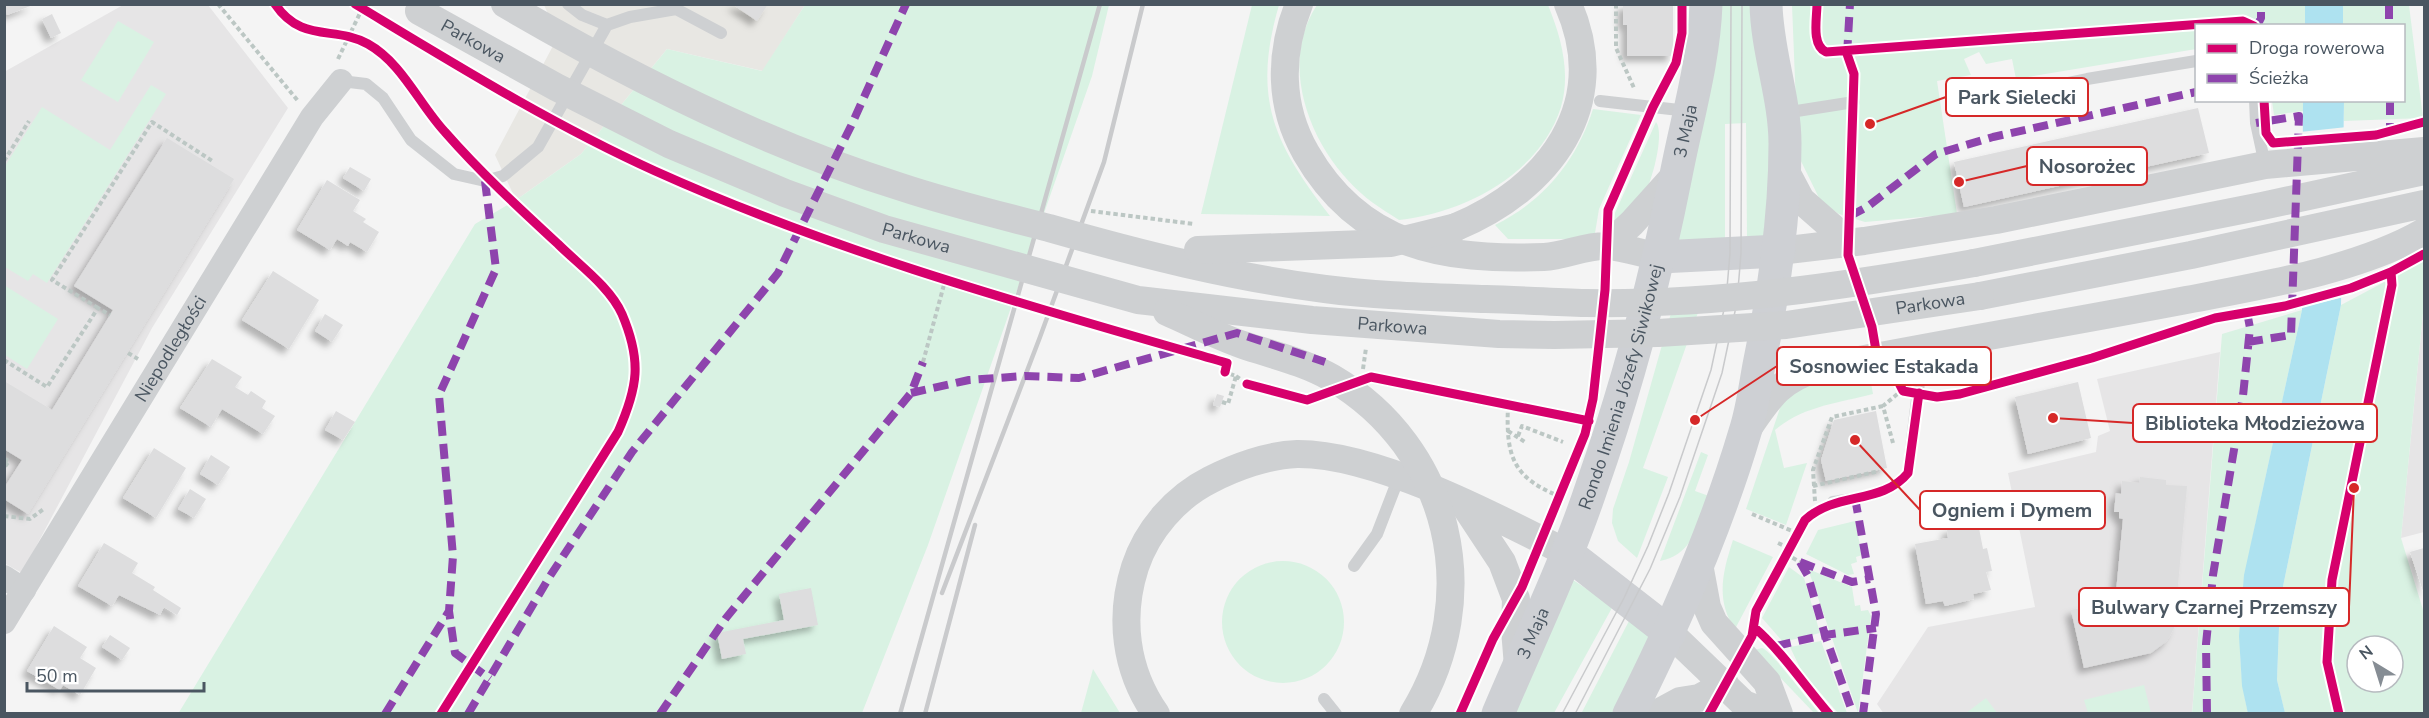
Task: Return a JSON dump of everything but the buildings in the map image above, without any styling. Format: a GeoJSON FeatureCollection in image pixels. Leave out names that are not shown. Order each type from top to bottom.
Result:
{"type":"FeatureCollection","features":[{"type":"Feature","properties":{"kind":"main road","name":"3 Maja"},"geometry":{"type":"LineString","coordinates":[[1660,257],[1690,111],[1706,4]]}},
{"type":"Feature","properties":{"kind":"main road"},"geometry":{"type":"LineString","coordinates":[[1629,714],[1670,633],[1699,564],[1746,430],[1779,250],[1785,168],[1783,113],[1767,28],[1766,4]]}},
{"type":"Feature","properties":{"kind":"main road","name":"Rondo Imienia Józefy Siwikowej"},"geometry":{"type":"LineString","coordinates":[[1568,553],[1618,409],[1660,257],[1779,250]]}},
{"type":"Feature","properties":{"kind":"main road","name":"3 Maja"},"geometry":{"type":"LineString","coordinates":[[1498,714],[1568,553]]}},
{"type":"Feature","properties":{"kind":"main road"},"geometry":{"type":"LineString","coordinates":[[1568,553],[1670,633]]}},
{"type":"Feature","properties":{"kind":"street","name":"Parkowa"},"geometry":{"type":"LineString","coordinates":[[505,4],[577,46],[705,110],[796,149],[899,187],[1145,255],[1327,289],[1436,297],[1588,303],[1791,291],[1891,278],[1974,263],[2262,206],[2424,171]]}},
{"type":"Feature","properties":{"kind":"street"},"geometry":{"type":"LineString","coordinates":[[1299,4],[1286,43],[1283,62],[1287,102],[1292,122],[1300,143],[1323,179],[1360,215],[1393,237],[1437,252],[1458,255],[1547,257],[1607,246],[1660,257]]}},
{"type":"Feature","properties":{"kind":"street"},"geometry":{"type":"LineString","coordinates":[[1145,255],[1198,250],[1391,243],[1456,227],[1498,207],[1533,180],[1548,164],[1572,125],[1579,104],[1582,62],[1580,39],[1568,4]]}},
{"type":"Feature","properties":{"kind":"street","name":"Parkowa"},"geometry":{"type":"LineString","coordinates":[[414,8],[556,87],[669,144],[785,193],[884,229],[1138,300],[1312,320],[1499,334],[1554,335],[1658,333],[1786,325],[1980,296],[2378,216],[2424,204]]}},
{"type":"Feature","properties":{"kind":"street","name":"Niepodległości"},"geometry":{"type":"LineString","coordinates":[[4,622],[14,584],[312,117],[341,81]]}},
{"type":"Feature","properties":{"kind":"street"},"geometry":{"type":"LineString","coordinates":[[1779,250],[1996,220],[2265,165],[2372,153],[2424,150]]}},
{"type":"Feature","properties":{"kind":"street"},"geometry":{"type":"LineString","coordinates":[[1785,168],[1801,200],[1849,242]]}},
{"type":"Feature","properties":{"kind":"street"},"geometry":{"type":"LineString","coordinates":[[1607,246],[1632,223],[1677,173]]}},
{"type":"Feature","properties":{"kind":"street"},"geometry":{"type":"LineString","coordinates":[[1746,430],[1780,385],[1798,374],[1818,368],[2225,292],[2345,264],[2392,249],[2424,232]]}},
{"type":"Feature","properties":{"kind":"street"},"geometry":{"type":"LineString","coordinates":[[1138,300],[1241,344],[1297,362],[1330,377],[1364,400],[1379,414],[1417,461],[1442,519],[1450,559],[1452,599],[1440,659],[1413,714]]}},
{"type":"Feature","properties":{"kind":"street"},"geometry":{"type":"LineString","coordinates":[[1155,714],[1137,682],[1127,641],[1127,601],[1137,561],[1156,527],[1169,511],[1198,486],[1220,475],[1255,462],[1294,454],[1334,456],[1399,477],[1463,503],[1568,553]]}},
{"type":"Feature","properties":{"kind":"street"},"geometry":{"type":"LineString","coordinates":[[1463,503],[1502,562],[1516,599],[1515,629],[1518,666]]}},
{"type":"Feature","properties":{"kind":"street"},"geometry":{"type":"LineString","coordinates":[[1699,564],[1707,607],[1714,623],[1767,682],[1779,714]]}},
{"type":"Feature","properties":{"kind":"street"},"geometry":{"type":"LineString","coordinates":[[1670,633],[1744,704],[1769,714]]}},
{"type":"Feature","properties":{"kind":"street"},"geometry":{"type":"LineString","coordinates":[[1656,714],[1680,700],[1699,698],[1725,684]]}},
{"type":"Feature","properties":{"kind":"lane"},"geometry":{"type":"LineString","coordinates":[[568,4],[582,15],[607,25],[630,17],[676,9],[721,33]]}},
{"type":"Feature","properties":{"kind":"lane"},"geometry":{"type":"LineString","coordinates":[[341,81],[366,84],[383,98],[411,140],[454,174],[484,181],[503,176],[538,147],[607,25]]}},
{"type":"Feature","properties":{"kind":"lane"},"geometry":{"type":"LineString","coordinates":[[1952,107],[2087,79],[2195,61]]}},
{"type":"Feature","properties":{"kind":"lane"},"geometry":{"type":"LineString","coordinates":[[1600,101],[1690,111]]}},
{"type":"Feature","properties":{"kind":"lane"},"geometry":{"type":"LineString","coordinates":[[1783,113],[1854,102]]}},
{"type":"Feature","properties":{"kind":"lane"},"geometry":{"type":"LineString","coordinates":[[2255,102],[2256,123],[2265,165]]}},
{"type":"Feature","properties":{"kind":"lane"},"geometry":{"type":"LineString","coordinates":[[1833,502],[1884,491],[1898,484],[1908,473],[1923,350]]}},
{"type":"Feature","properties":{"kind":"lane"},"geometry":{"type":"LineString","coordinates":[[1354,567],[1377,534],[1399,477]]}},
{"type":"Feature","properties":{"kind":"lane"},"geometry":{"type":"LineString","coordinates":[[1324,699],[1336,714]]}},
{"type":"Feature","properties":{"kind":"path"},"geometry":{"type":"LineString","coordinates":[[219,4],[300,104]]}},
{"type":"Feature","properties":{"kind":"path"},"geometry":{"type":"LineString","coordinates":[[1616,4],[1616,48],[1642,105]]}},
{"type":"Feature","properties":{"kind":"path"},"geometry":{"type":"LineString","coordinates":[[341,54],[362,9]]}},
{"type":"Feature","properties":{"kind":"path"},"geometry":{"type":"LineString","coordinates":[[4,161],[29,121]]}},
{"type":"Feature","properties":{"kind":"path"},"geometry":{"type":"LineString","coordinates":[[110,315],[52,280],[152,122],[214,162]]}},
{"type":"Feature","properties":{"kind":"path"},"geometry":{"type":"LineString","coordinates":[[1086,209],[1109,215],[1200,224]]}},
{"type":"Feature","properties":{"kind":"path"},"geometry":{"type":"LineString","coordinates":[[923,362],[945,281]]}},
{"type":"Feature","properties":{"kind":"path"},"geometry":{"type":"LineString","coordinates":[[4,360],[47,387],[98,308]]}},
{"type":"Feature","properties":{"kind":"path"},"geometry":{"type":"LineString","coordinates":[[128,353],[142,361]]}},
{"type":"Feature","properties":{"kind":"path"},"geometry":{"type":"LineString","coordinates":[[1225,372],[1247,384]]}},
{"type":"Feature","properties":{"kind":"path"},"geometry":{"type":"LineString","coordinates":[[1222,402],[1228,404],[1236,376]]}},
{"type":"Feature","properties":{"kind":"path"},"geometry":{"type":"LineString","coordinates":[[1816,510],[1813,470],[1832,417],[1883,406],[1902,390]]}},
{"type":"Feature","properties":{"kind":"path"},"geometry":{"type":"LineString","coordinates":[[1508,405],[1507,430],[1516,469],[1535,486],[1559,496]]}},
{"type":"Feature","properties":{"kind":"path"},"geometry":{"type":"LineString","coordinates":[[1883,406],[1895,447]]}},
{"type":"Feature","properties":{"kind":"path"},"geometry":{"type":"LineString","coordinates":[[1518,436],[1522,426],[1563,442]]}},
{"type":"Feature","properties":{"kind":"path"},"geometry":{"type":"LineString","coordinates":[[1507,430],[1525,442]]}},
{"type":"Feature","properties":{"kind":"path"},"geometry":{"type":"LineString","coordinates":[[4,459],[9,461],[4,468]]}},
{"type":"Feature","properties":{"kind":"path"},"geometry":{"type":"LineString","coordinates":[[1813,486],[1890,468]]}},
{"type":"Feature","properties":{"kind":"path"},"geometry":{"type":"LineString","coordinates":[[4,516],[30,519],[46,507]]}},
{"type":"Feature","properties":{"kind":"path"},"geometry":{"type":"LineString","coordinates":[[1752,514],[1797,533]]}},
{"type":"Feature","properties":{"kind":"path"},"geometry":{"type":"LineString","coordinates":[[1778,543],[1789,548]]}},
{"type":"Feature","properties":{"kind":"path"},"geometry":{"type":"LineString","coordinates":[[1786,554],[1800,562]]}},
{"type":"Feature","properties":{"kind":"shaded area"},"geometry":{"type":"Polygon","coordinates":[[[123,5],[208,5],[288,108],[152,328],[22,573],[4,563],[4,72],[123,5]]]}},
{"type":"Feature","properties":{"kind":"shaded area"},"geometry":{"type":"Polygon","coordinates":[[[544,5],[805,5],[763,71],[667,49],[581,154],[516,200],[495,155],[554,44],[550,18],[544,5]]]}},
{"type":"Feature","properties":{"kind":"shaded area"},"geometry":{"type":"Polygon","coordinates":[[[2424,303],[2424,532],[2401,538],[2424,303]]]}},
{"type":"Feature","properties":{"kind":"shaded area"},"geometry":{"type":"Polygon","coordinates":[[[2220,352],[2192,713],[1884,714],[1877,704],[1928,627],[2035,607],[2008,473],[2096,452],[2098,436],[2110,431],[2097,379],[2220,352]]]}},
{"type":"Feature","properties":{"kind":"green space"},"geometry":{"type":"Polygon","coordinates":[[[2305,4],[2305,24],[2195,24],[2195,49],[2016,79],[2012,59],[1986,64],[1979,52],[1964,59],[1971,75],[1937,81],[1957,214],[1865,222],[1839,214],[1821,202],[1798,155],[1792,5],[2305,4]]]}},
{"type":"Feature","properties":{"kind":"green space"},"geometry":{"type":"Polygon","coordinates":[[[805,5],[1109,5],[1092,76],[928,545],[862,713],[178,714],[475,224],[516,200],[581,154],[667,49],[762,71],[805,5]]]}},
{"type":"Feature","properties":{"kind":"green space"},"geometry":{"type":"Polygon","coordinates":[[[1252,5],[1279,5],[1271,38],[1268,67],[1268,93],[1273,118],[1294,165],[1330,216],[1201,214],[1252,5]]]}},
{"type":"Feature","properties":{"kind":"green space"},"geometry":{"type":"Polygon","coordinates":[[[1317,5],[1548,5],[1557,30],[1565,68],[1564,94],[1551,131],[1536,152],[1518,170],[1496,186],[1449,209],[1399,220],[1366,198],[1344,176],[1315,131],[1305,106],[1300,80],[1300,54],[1305,29],[1317,5]]]}},
{"type":"Feature","properties":{"kind":"green space"},"geometry":{"type":"Polygon","coordinates":[[[1720,5],[1753,5],[1771,115],[1768,237],[1747,237],[1746,123],[1725,124],[1725,239],[1677,240],[1720,5]]]}},
{"type":"Feature","properties":{"kind":"green space"},"geometry":{"type":"Polygon","coordinates":[[[2343,5],[2409,5],[2423,118],[2344,121],[2344,102],[2405,102],[2405,24],[2343,24],[2343,5]]]}},
{"type":"Feature","properties":{"kind":"green space"},"geometry":{"type":"Polygon","coordinates":[[[118,21],[154,42],[118,102],[81,80],[118,21]]]}},
{"type":"Feature","properties":{"kind":"green space"},"geometry":{"type":"Polygon","coordinates":[[[151,85],[166,94],[47,283],[33,274],[28,281],[5,267],[5,166],[42,107],[110,150],[151,85]]]}},
{"type":"Feature","properties":{"kind":"green space"},"geometry":{"type":"Polygon","coordinates":[[[2272,102],[2303,102],[2303,111],[2274,115],[2272,102]]]}},
{"type":"Feature","properties":{"kind":"green space"},"geometry":{"type":"Polygon","coordinates":[[[1593,109],[1641,115],[1599,209],[1594,239],[1508,239],[1495,225],[1529,204],[1556,177],[1578,145],[1593,109]]]}},
{"type":"Feature","properties":{"kind":"green space"},"geometry":{"type":"Polygon","coordinates":[[[1656,122],[1659,136],[1658,147],[1647,189],[1638,203],[1614,226],[1615,213],[1656,122]]]}},
{"type":"Feature","properties":{"kind":"green space"},"geometry":{"type":"Polygon","coordinates":[[[2424,261],[2424,303],[2401,538],[2424,613],[2424,713],[2285,714],[2277,680],[2280,601],[2341,305],[2424,261]]]}},
{"type":"Feature","properties":{"kind":"green space"},"geometry":{"type":"Polygon","coordinates":[[[4,285],[58,319],[27,369],[5,355],[4,285]]]}},
{"type":"Feature","properties":{"kind":"green space"},"geometry":{"type":"Polygon","coordinates":[[[1701,304],[1643,468],[1668,477],[1637,558],[1618,541],[1612,523],[1613,509],[1629,462],[1673,306],[1701,304]]]}},
{"type":"Feature","properties":{"kind":"green space"},"geometry":{"type":"Polygon","coordinates":[[[2302,310],[2248,564],[2240,653],[2248,713],[2192,714],[2222,334],[2302,310]]]}},
{"type":"Feature","properties":{"kind":"green space"},"geometry":{"type":"Polygon","coordinates":[[[1869,372],[1873,394],[1809,410],[1775,430],[1784,468],[1807,463],[1786,525],[1746,509],[1782,402],[1810,383],[1869,372]]]}},
{"type":"Feature","properties":{"kind":"green space"},"geometry":{"type":"Polygon","coordinates":[[[1701,452],[1708,455],[1695,491],[1709,496],[1702,517],[1687,545],[1671,558],[1660,561],[1701,452]]]}},
{"type":"Feature","properties":{"kind":"green space"},"geometry":{"type":"Polygon","coordinates":[[[1855,521],[1862,555],[1856,557],[1857,562],[1851,564],[1854,574],[1848,575],[1806,554],[1818,530],[1855,521]]]}},
{"type":"Feature","properties":{"kind":"green space"},"geometry":{"type":"Polygon","coordinates":[[[1733,540],[1773,557],[1735,629],[1725,607],[1723,596],[1724,574],[1733,540]]]}},
{"type":"Feature","properties":{"kind":"green space"},"geometry":{"type":"Polygon","coordinates":[[[1283,561],[1306,566],[1317,571],[1326,579],[1334,588],[1339,599],[1344,622],[1339,645],[1334,656],[1326,665],[1317,673],[1306,678],[1283,683],[1260,678],[1249,673],[1240,665],[1232,656],[1227,645],[1222,622],[1227,599],[1232,588],[1240,579],[1249,571],[1260,566],[1283,561]]]}},
{"type":"Feature","properties":{"kind":"green space"},"geometry":{"type":"Polygon","coordinates":[[[1789,567],[1804,578],[1820,633],[1783,642],[1762,618],[1789,567]]]}},
{"type":"Feature","properties":{"kind":"green space"},"geometry":{"type":"Polygon","coordinates":[[[1808,569],[1852,587],[1855,606],[1860,605],[1861,611],[1868,610],[1871,616],[1858,713],[1808,569]]]}},
{"type":"Feature","properties":{"kind":"green space"},"geometry":{"type":"Polygon","coordinates":[[[1573,580],[1613,606],[1554,713],[1514,714],[1573,580]]]}},
{"type":"Feature","properties":{"kind":"green space"},"geometry":{"type":"Polygon","coordinates":[[[1630,619],[1653,636],[1614,713],[1581,714],[1630,619]]]}},
{"type":"Feature","properties":{"kind":"green space"},"geometry":{"type":"Polygon","coordinates":[[[1821,641],[1847,713],[1838,713],[1802,672],[1790,647],[1821,641]]]}},
{"type":"Feature","properties":{"kind":"green space"},"geometry":{"type":"Polygon","coordinates":[[[1762,648],[1819,713],[1814,713],[1754,650],[1762,648]]]}},
{"type":"Feature","properties":{"kind":"green space"},"geometry":{"type":"Polygon","coordinates":[[[1093,669],[1120,713],[1081,713],[1093,669]]]}},
{"type":"Feature","properties":{"kind":"green space"},"geometry":{"type":"Polygon","coordinates":[[[2144,685],[2151,713],[2088,713],[2084,700],[2144,685]]]}},
{"type":"Feature","properties":{"kind":"green space"},"geometry":{"type":"Polygon","coordinates":[[[1986,698],[1997,713],[1966,713],[1986,698]]]}},
{"type":"Feature","properties":{"kind":"water"},"geometry":{"type":"Polygon","coordinates":[[[2305,5],[2343,5],[2343,24],[2305,24],[2305,5]]]}},
{"type":"Feature","properties":{"kind":"water"},"geometry":{"type":"Polygon","coordinates":[[[2303,102],[2344,102],[2341,305],[2280,601],[2277,680],[2285,713],[2248,714],[2242,686],[2239,636],[2244,575],[2302,310],[2303,102]]]}},
{"type":"Feature","properties":{"kind":"pier"},"geometry":{"type":"Polygon","coordinates":[[[2347,127],[2344,297],[2299,308],[2300,132],[2347,127]]]}},
{"type":"Feature","properties":{"kind":"tram line"},"geometry":{"type":"LineString","coordinates":[[1562,714],[1624,598],[1648,546],[1669,493],[1711,370],[1726,300],[1730,253],[1731,4]]}},
{"type":"Feature","properties":{"kind":"tram line"},"geometry":{"type":"LineString","coordinates":[[1575,714],[1650,569],[1680,497],[1722,373],[1737,302],[1741,253],[1742,4]]}},
{"type":"Feature","properties":{"kind":"railway"},"geometry":{"type":"LineString","coordinates":[[900,714],[1100,4]]}},
{"type":"Feature","properties":{"kind":"railway"},"geometry":{"type":"LineString","coordinates":[[942,593],[1104,162],[1143,4]]}},
{"type":"Feature","properties":{"kind":"railway"},"geometry":{"type":"LineString","coordinates":[[925,714],[975,525]]}},
{"type":"Feature","properties":{"kind":"marked path"},"geometry":{"type":"LineString","coordinates":[[468,714],[550,576],[632,452],[778,273],[851,126],[906,4]]}},
{"type":"Feature","properties":{"kind":"marked path"},"geometry":{"type":"LineString","coordinates":[[1847,55],[1850,4]]}},
{"type":"Feature","properties":{"kind":"marked path"},"geometry":{"type":"LineString","coordinates":[[2258,24],[2261,18],[2261,4]]}},
{"type":"Feature","properties":{"kind":"marked path"},"geometry":{"type":"LineString","coordinates":[[2389,4],[2389,24]]}},
{"type":"Feature","properties":{"kind":"marked path"},"geometry":{"type":"LineString","coordinates":[[1850,216],[1867,207],[1936,154],[1993,137],[2195,92]]}},
{"type":"Feature","properties":{"kind":"marked path"},"geometry":{"type":"LineString","coordinates":[[2390,102],[2390,132]]}},
{"type":"Feature","properties":{"kind":"marked path"},"geometry":{"type":"LineString","coordinates":[[2248,342],[2291,335],[2299,116],[2256,123]]}},
{"type":"Feature","properties":{"kind":"marked path"},"geometry":{"type":"LineString","coordinates":[[485,181],[496,269],[439,395],[453,556],[449,611],[455,653],[490,679]]}},
{"type":"Feature","properties":{"kind":"marked path"},"geometry":{"type":"LineString","coordinates":[[2207,714],[2206,644],[2213,575],[2243,396],[2250,328],[2247,312]]}},
{"type":"Feature","properties":{"kind":"marked path"},"geometry":{"type":"LineString","coordinates":[[911,393],[969,380],[1025,376],[1079,378],[1237,333],[1325,362]]}},
{"type":"Feature","properties":{"kind":"marked path"},"geometry":{"type":"LineString","coordinates":[[660,714],[726,618],[911,393],[923,362]]}},
{"type":"Feature","properties":{"kind":"marked path"},"geometry":{"type":"LineString","coordinates":[[1855,498],[1876,614],[1863,714]]}},
{"type":"Feature","properties":{"kind":"marked path"},"geometry":{"type":"LineString","coordinates":[[1800,562],[1808,576],[1825,635],[1853,714]]}},
{"type":"Feature","properties":{"kind":"marked path"},"geometry":{"type":"LineString","coordinates":[[1800,562],[1852,582],[1870,579]]}},
{"type":"Feature","properties":{"kind":"marked path"},"geometry":{"type":"LineString","coordinates":[[385,714],[449,611]]}},
{"type":"Feature","properties":{"kind":"marked path"},"geometry":{"type":"LineString","coordinates":[[1776,646],[1825,635],[1876,628]]}},
{"type":"Feature","properties":{"kind":"cycle path"},"geometry":{"type":"LineString","coordinates":[[275,4],[296,24],[319,32],[356,38],[380,52],[391,62],[436,121],[472,161],[610,295],[622,314],[633,346],[635,360],[633,387],[618,432],[441,714]]}},
{"type":"Feature","properties":{"kind":"cycle path"},"geometry":{"type":"LineString","coordinates":[[355,4],[503,92],[578,133],[616,153],[724,201],[937,277],[1227,363],[1225,372]]}},
{"type":"Feature","properties":{"kind":"cycle path"},"geometry":{"type":"LineString","coordinates":[[1460,714],[1493,639],[1522,587],[1585,434],[1593,399],[1605,290],[1608,210],[1653,107],[1676,63],[1682,33],[1682,4]]}},
{"type":"Feature","properties":{"kind":"cycle path"},"geometry":{"type":"LineString","coordinates":[[1817,4],[1818,44],[1826,52],[2195,25]]}},
{"type":"Feature","properties":{"kind":"cycle path"},"geometry":{"type":"LineString","coordinates":[[2203,24],[2243,21],[2250,24]]}},
{"type":"Feature","properties":{"kind":"cycle path"},"geometry":{"type":"LineString","coordinates":[[1846,51],[1854,74],[1848,255],[1872,327],[1880,374],[1883,378],[1897,379],[1903,391],[1937,397],[1960,394],[2092,358],[2215,318],[2285,306],[2351,288],[2391,272],[2424,254]]}},
{"type":"Feature","properties":{"kind":"cycle path"},"geometry":{"type":"LineString","coordinates":[[2264,102],[2266,133],[2273,143],[2376,135],[2424,122]]}},
{"type":"Feature","properties":{"kind":"cycle path"},"geometry":{"type":"LineString","coordinates":[[2339,714],[2327,662],[2332,580],[2392,285],[2391,272]]}},
{"type":"Feature","properties":{"kind":"cycle path"},"geometry":{"type":"LineString","coordinates":[[1247,384],[1307,400],[1371,377],[1589,421]]}},
{"type":"Feature","properties":{"kind":"cycle path"},"geometry":{"type":"LineString","coordinates":[[1709,714],[1752,636],[1756,611],[1805,520],[1831,505],[1885,490],[1908,473],[1919,393]]}},
{"type":"Feature","properties":{"kind":"cycle path"},"geometry":{"type":"LineString","coordinates":[[1755,628],[1829,714]]}},
{"type":"Feature","properties":{"kind":"place","name":"Park Sielecki"},"geometry":{"type":"Point","coordinates":[1870,124]}},
{"type":"Feature","properties":{"kind":"place","name":"Nosorożec"},"geometry":{"type":"Point","coordinates":[1959,182]}},
{"type":"Feature","properties":{"kind":"place","name":"Biblioteka Młodzieżowa"},"geometry":{"type":"Point","coordinates":[2053,418]}},
{"type":"Feature","properties":{"kind":"place","name":"Sosnowiec Estakada"},"geometry":{"type":"Point","coordinates":[1695,420]}},
{"type":"Feature","properties":{"kind":"place","name":"Ogniem i Dymem"},"geometry":{"type":"Point","coordinates":[1855,440]}},
{"type":"Feature","properties":{"kind":"place","name":"Bulwary Czarnej Przemszy"},"geometry":{"type":"Point","coordinates":[2354,488]}}]}
